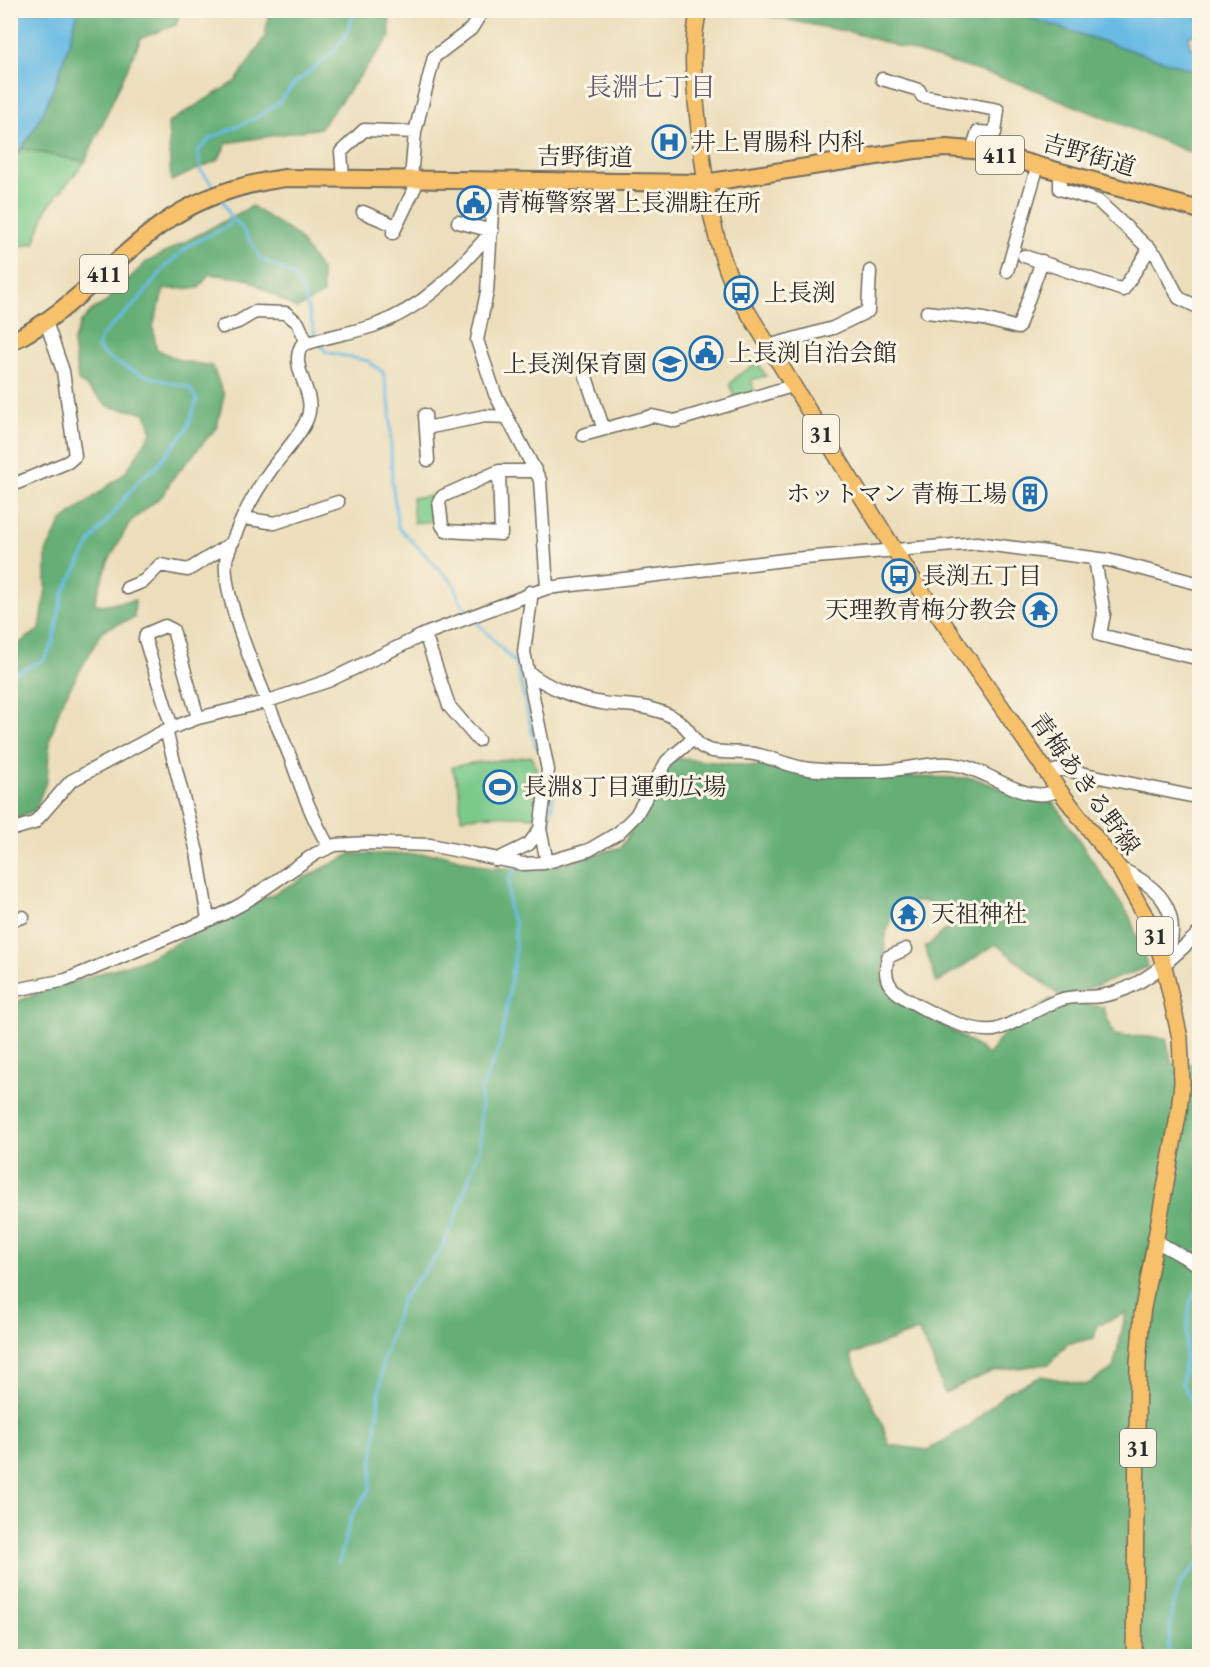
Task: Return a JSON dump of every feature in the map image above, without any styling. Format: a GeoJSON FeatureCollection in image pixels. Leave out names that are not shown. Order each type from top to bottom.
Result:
{"type":"FeatureCollection","features":[{"type":"Feature","properties":{"kind":"highway","name":"吉野街道"},"geometry":{"type":"LineString","coordinates":[[10,342],[46,322],[74,301],[149,234],[196,203],[235,189],[285,178],[705,183],[915,150],[972,149],[1200,210]]}},
{"type":"Feature","properties":{"kind":"main road","name":"青梅あきる野線"},"geometry":{"type":"LineString","coordinates":[[699,10],[693,40],[693,63],[705,183],[722,263],[739,298],[896,551],[1059,790],[1119,868],[1153,930],[1164,966],[1180,1038],[1182,1082],[1142,1314],[1138,1363],[1134,1656]]}},
{"type":"Feature","properties":{"kind":"street"},"geometry":{"type":"LineString","coordinates":[[363,212],[395,230],[415,179],[415,132],[434,57],[471,29],[483,10]]}},
{"type":"Feature","properties":{"kind":"street"},"geometry":{"type":"LineString","coordinates":[[882,79],[918,90],[922,96],[999,110],[995,133],[978,132],[972,149]]}},
{"type":"Feature","properties":{"kind":"street"},"geometry":{"type":"LineString","coordinates":[[343,178],[341,152],[364,130],[415,132]]}},
{"type":"Feature","properties":{"kind":"street"},"geometry":{"type":"LineString","coordinates":[[1007,271],[1038,165]]}},
{"type":"Feature","properties":{"kind":"street"},"geometry":{"type":"LineString","coordinates":[[1060,172],[1060,189],[1098,201],[1157,256],[1179,298],[1200,308]]}},
{"type":"Feature","properties":{"kind":"street"},"geometry":{"type":"LineString","coordinates":[[494,180],[487,292],[477,340],[484,366],[506,417],[540,480],[547,588]]}},
{"type":"Feature","properties":{"kind":"street"},"geometry":{"type":"LineString","coordinates":[[458,222],[492,231]]}},
{"type":"Feature","properties":{"kind":"street"},"geometry":{"type":"LineString","coordinates":[[329,846],[310,814],[291,759],[265,702],[226,576],[226,560],[260,486],[306,422],[312,407],[296,363],[301,346],[312,341],[373,326],[421,301],[443,286],[492,231]]}},
{"type":"Feature","properties":{"kind":"street"},"geometry":{"type":"LineString","coordinates":[[1024,256],[1123,290],[1150,248]]}},
{"type":"Feature","properties":{"kind":"street"},"geometry":{"type":"LineString","coordinates":[[927,312],[984,319],[1018,328],[1042,261]]}},
{"type":"Feature","properties":{"kind":"street"},"geometry":{"type":"LineString","coordinates":[[768,346],[833,328],[868,311],[870,272]]}},
{"type":"Feature","properties":{"kind":"street"},"geometry":{"type":"LineString","coordinates":[[222,327],[238,322],[255,312],[286,313],[298,323],[312,341]]}},
{"type":"Feature","properties":{"kind":"street"},"geometry":{"type":"LineString","coordinates":[[10,486],[68,462],[75,456],[63,371],[46,322]]}},
{"type":"Feature","properties":{"kind":"street"},"geometry":{"type":"LineString","coordinates":[[586,377],[603,427]]}},
{"type":"Feature","properties":{"kind":"street"},"geometry":{"type":"LineString","coordinates":[[583,435],[603,427],[652,416],[675,421],[792,386]]}},
{"type":"Feature","properties":{"kind":"street"},"geometry":{"type":"LineString","coordinates":[[428,460],[426,421],[485,416],[506,417]]}},
{"type":"Feature","properties":{"kind":"street"},"geometry":{"type":"LineString","coordinates":[[499,471],[501,534],[446,531],[442,525],[439,501],[443,496],[499,471],[536,471]]}},
{"type":"Feature","properties":{"kind":"street"},"geometry":{"type":"LineString","coordinates":[[244,518],[275,523],[338,502]]}},
{"type":"Feature","properties":{"kind":"street"},"geometry":{"type":"LineString","coordinates":[[127,588],[144,580],[160,565],[188,570],[233,542]]}},
{"type":"Feature","properties":{"kind":"street"},"geometry":{"type":"LineString","coordinates":[[10,830],[34,824],[71,781],[169,729],[198,718],[265,702],[328,681],[425,634],[530,592],[547,588],[762,562],[896,551],[940,544],[976,543],[1095,559],[1200,584]]}},
{"type":"Feature","properties":{"kind":"street"},"geometry":{"type":"LineString","coordinates":[[1095,559],[1104,614],[1100,635],[1200,659]]}},
{"type":"Feature","properties":{"kind":"street"},"geometry":{"type":"LineString","coordinates":[[530,592],[524,652],[548,769],[540,829],[547,862]]}},
{"type":"Feature","properties":{"kind":"street"},"geometry":{"type":"LineString","coordinates":[[198,718],[173,630],[165,626],[146,634],[145,639],[198,852],[208,919]]}},
{"type":"Feature","properties":{"kind":"street"},"geometry":{"type":"LineString","coordinates":[[425,634],[448,706],[478,740]]}},
{"type":"Feature","properties":{"kind":"street"},"geometry":{"type":"LineString","coordinates":[[527,671],[538,680],[580,698],[650,708],[666,714],[686,728],[693,740],[709,750],[765,756],[803,768],[876,771],[942,763],[970,767],[1021,791],[1037,795],[1048,795],[1059,790]]}},
{"type":"Feature","properties":{"kind":"street"},"geometry":{"type":"LineString","coordinates":[[10,991],[66,980],[242,904],[329,846],[367,843],[430,845],[517,864],[547,862],[589,850],[618,833],[642,808],[667,761],[693,740]]}},
{"type":"Feature","properties":{"kind":"street"},"geometry":{"type":"LineString","coordinates":[[1048,773],[1061,769],[1200,798]]}},
{"type":"Feature","properties":{"kind":"street"},"geometry":{"type":"LineString","coordinates":[[495,860],[529,844],[540,829]]}},
{"type":"Feature","properties":{"kind":"street"},"geometry":{"type":"LineString","coordinates":[[1119,868],[1143,879],[1158,892],[1168,908],[1173,942],[1164,966]]}},
{"type":"Feature","properties":{"kind":"street"},"geometry":{"type":"LineString","coordinates":[[10,920],[23,917]]}},
{"type":"Feature","properties":{"kind":"street"},"geometry":{"type":"LineString","coordinates":[[906,949],[888,957],[885,968],[888,986],[930,1012],[980,1030],[996,1030],[1062,999],[1103,996],[1132,985],[1164,966],[1200,932]]}},
{"type":"Feature","properties":{"kind":"street"},"geometry":{"type":"LineString","coordinates":[[1154,1240],[1198,1265]]}},
{"type":"Feature","properties":{"kind":"green space"},"geometry":{"type":"Polygon","coordinates":[[[269,10],[389,11],[390,37],[320,128],[227,143],[218,160],[171,181],[168,123],[236,81],[265,37],[269,10]]]}},
{"type":"Feature","properties":{"kind":"green space"},"geometry":{"type":"Polygon","coordinates":[[[1008,10],[1199,72],[1199,156],[1018,83],[854,33],[742,11],[1008,10]]]}},
{"type":"Feature","properties":{"kind":"green space"},"geometry":{"type":"Polygon","coordinates":[[[78,11],[180,11],[176,25],[141,38],[85,162],[22,149],[59,75],[78,11]]]}},
{"type":"Feature","properties":{"kind":"green space"},"geometry":{"type":"Polygon","coordinates":[[[22,149],[85,162],[47,208],[34,243],[11,249],[11,161],[22,149]]]}},
{"type":"Feature","properties":{"kind":"green space"},"geometry":{"type":"Polygon","coordinates":[[[252,206],[297,236],[321,270],[323,294],[296,309],[248,279],[209,274],[199,288],[164,289],[153,326],[156,349],[182,361],[212,366],[224,395],[217,427],[172,479],[163,495],[130,522],[108,562],[94,603],[101,605],[135,600],[134,618],[103,630],[61,704],[50,739],[47,779],[35,810],[11,821],[11,649],[40,629],[46,589],[46,552],[62,521],[125,473],[152,432],[146,413],[110,407],[78,380],[73,343],[80,324],[92,310],[105,303],[145,263],[252,206]]]}},
{"type":"Feature","properties":{"kind":"green space"},"geometry":{"type":"Polygon","coordinates":[[[758,363],[766,376],[751,380],[755,393],[735,399],[730,384],[738,375],[758,363]]]}},
{"type":"Feature","properties":{"kind":"green space"},"geometry":{"type":"Polygon","coordinates":[[[435,495],[437,521],[414,523],[412,498],[435,495]]]}},
{"type":"Feature","properties":{"kind":"green space","name":"長淵8丁目運動広場"},"geometry":{"type":"Polygon","coordinates":[[[531,756],[543,784],[538,817],[489,815],[461,818],[459,790],[452,767],[531,756]]]}},
{"type":"Feature","properties":{"kind":"green space"},"geometry":{"type":"Polygon","coordinates":[[[675,758],[847,776],[974,778],[1024,797],[1054,803],[1129,915],[1148,967],[1062,998],[996,944],[937,983],[925,948],[958,919],[924,901],[895,905],[886,933],[882,983],[907,1003],[962,1036],[988,1055],[1003,1035],[1050,999],[1103,1007],[1114,1035],[1166,1038],[1172,1064],[1199,1064],[1199,1656],[11,1656],[10,1005],[42,991],[146,959],[351,854],[441,854],[490,868],[547,868],[621,847],[675,758]],[[1126,1313],[1097,1325],[1094,1338],[1067,1344],[1049,1364],[993,1371],[944,1393],[931,1356],[918,1331],[850,1355],[883,1426],[889,1445],[928,1450],[969,1426],[1007,1392],[1042,1376],[1086,1385],[1113,1369],[1126,1313]]]}},
{"type":"Feature","properties":{"kind":"water"},"geometry":{"type":"Polygon","coordinates":[[[13,11],[78,11],[53,90],[34,128],[11,161],[10,24],[13,11]]]}},
{"type":"Feature","properties":{"kind":"water"},"geometry":{"type":"Polygon","coordinates":[[[1008,11],[1199,11],[1199,32],[1189,37],[1190,47],[1199,51],[1199,72],[1008,11]]]}},
{"type":"Feature","properties":{"kind":"waterway"},"geometry":{"type":"LineString","coordinates":[[216,188],[201,171],[198,151],[211,138],[256,118],[278,103],[295,83],[333,53],[345,36],[355,10]]}},
{"type":"Feature","properties":{"kind":"waterway"},"geometry":{"type":"LineString","coordinates":[[10,675],[44,660],[53,643],[63,593],[92,540],[140,479],[155,468],[187,429],[197,400],[189,387],[129,369],[107,357],[98,349],[101,336],[136,303],[167,265],[190,245],[228,226],[231,217],[222,199]]}},
{"type":"Feature","properties":{"kind":"waterway"},"geometry":{"type":"LineString","coordinates":[[231,217],[242,228],[260,258],[293,275],[303,292],[316,337]]}},
{"type":"Feature","properties":{"kind":"waterway"},"geometry":{"type":"LineString","coordinates":[[320,343],[326,352],[368,361],[383,372],[390,407],[392,481],[398,527],[454,584],[460,601],[469,613]]}},
{"type":"Feature","properties":{"kind":"waterway"},"geometry":{"type":"LineString","coordinates":[[475,620],[516,664],[535,744],[539,749]]}},
{"type":"Feature","properties":{"kind":"waterway"},"geometry":{"type":"LineString","coordinates":[[545,832],[549,829],[555,782],[552,766]]}},
{"type":"Feature","properties":{"kind":"waterway"},"geometry":{"type":"LineString","coordinates":[[339,1563],[351,1517],[370,1489],[383,1359],[402,1299],[439,1253],[455,1220],[480,1146],[481,1092],[501,1041],[515,955],[515,924],[509,912],[509,879],[517,867]]}},
{"type":"Feature","properties":{"kind":"waterway"},"geometry":{"type":"LineString","coordinates":[[1200,1284],[1190,1303],[1182,1384],[1200,1416]]}},
{"type":"Feature","properties":{"kind":"waterway"},"geometry":{"type":"LineString","coordinates":[[1168,1656],[1172,1608],[1182,1581],[1200,1562]]}},
{"type":"Feature","properties":{"kind":"place","name":"井上胃腸科 内科"},"geometry":{"type":"Point","coordinates":[669,142]}},
{"type":"Feature","properties":{"kind":"place","name":"青梅警察署上長淵駐在所"},"geometry":{"type":"Point","coordinates":[474,203]}},
{"type":"Feature","properties":{"kind":"place","name":"上長渕"},"geometry":{"type":"Point","coordinates":[741,293]}},
{"type":"Feature","properties":{"kind":"place","name":"上長渕自治会館"},"geometry":{"type":"Point","coordinates":[706,353]}},
{"type":"Feature","properties":{"kind":"place","name":"上長渕保育園"},"geometry":{"type":"Point","coordinates":[670,364]}},
{"type":"Feature","properties":{"kind":"place","name":"ホットマン 青梅工場"},"geometry":{"type":"Point","coordinates":[1030,494]}},
{"type":"Feature","properties":{"kind":"place","name":"長渕五丁目"},"geometry":{"type":"Point","coordinates":[899,576]}},
{"type":"Feature","properties":{"kind":"place","name":"天理教青梅分教会"},"geometry":{"type":"Point","coordinates":[1040,610]}},
{"type":"Feature","properties":{"kind":"place","name":"長淵8丁目運動広場"},"geometry":{"type":"Point","coordinates":[500,787]}},
{"type":"Feature","properties":{"kind":"place","name":"天祖神社"},"geometry":{"type":"Point","coordinates":[908,914]}},
{"type":"Feature","properties":{"kind":"district","name":"長淵七丁目"},"geometry":{"type":"Point","coordinates":[651,87]}}]}
